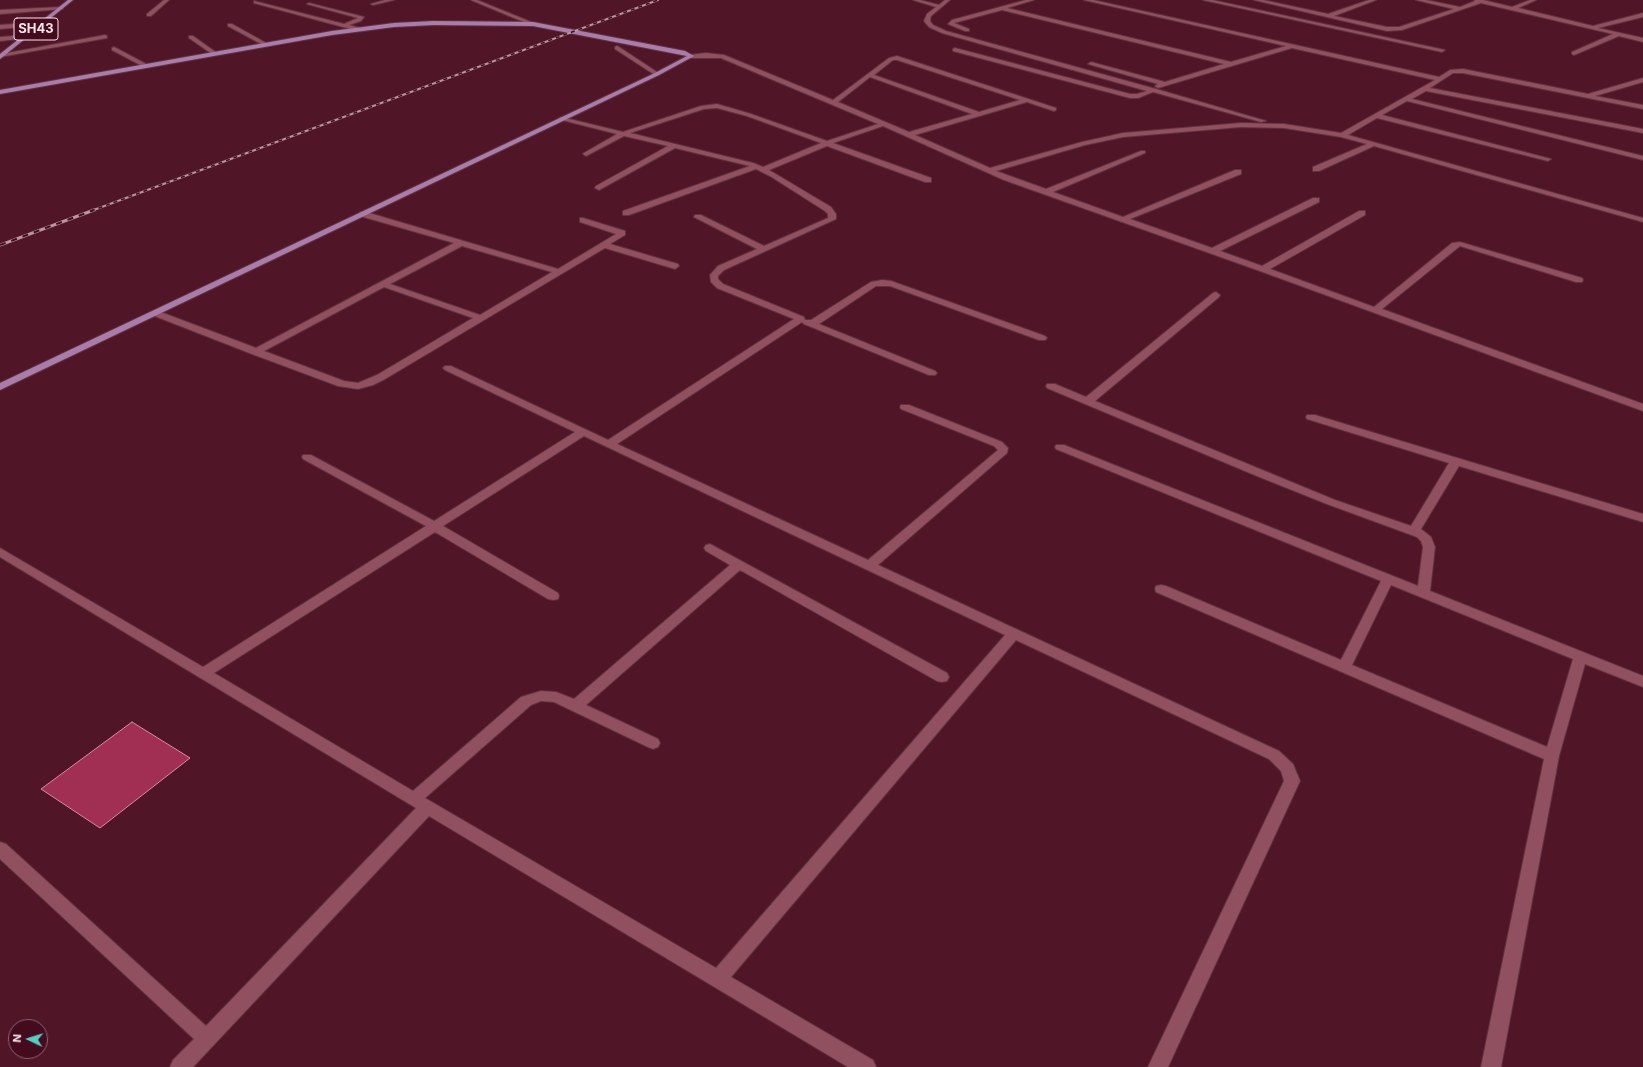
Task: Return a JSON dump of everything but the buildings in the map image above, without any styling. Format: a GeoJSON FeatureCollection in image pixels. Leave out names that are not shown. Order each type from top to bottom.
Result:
{"type":"FeatureCollection","features":[{"type":"Feature","properties":{"kind":"main road","name":"SH43"},"geometry":{"type":"LineString","coordinates":[[13,48],[71,0]]}},
{"type":"Feature","properties":{"kind":"main road"},"geometry":{"type":"LineString","coordinates":[[0,92],[265,44],[358,29],[434,23],[533,24],[685,53],[691,56]]}},
{"type":"Feature","properties":{"kind":"main road"},"geometry":{"type":"LineString","coordinates":[[0,387],[657,74],[691,56]]}},
{"type":"Feature","properties":{"kind":"street"},"geometry":{"type":"LineString","coordinates":[[149,15],[167,0]]}},
{"type":"Feature","properties":{"kind":"street"},"geometry":{"type":"LineString","coordinates":[[373,4],[392,0]]}},
{"type":"Feature","properties":{"kind":"street"},"geometry":{"type":"LineString","coordinates":[[473,0],[533,24]]}},
{"type":"Feature","properties":{"kind":"street"},"geometry":{"type":"LineString","coordinates":[[915,0],[940,7]]}},
{"type":"Feature","properties":{"kind":"street"},"geometry":{"type":"LineString","coordinates":[[948,0],[929,15],[927,21],[931,26],[944,32],[1284,126],[1342,135],[1643,220]]}},
{"type":"Feature","properties":{"kind":"street"},"geometry":{"type":"LineString","coordinates":[[971,32],[951,24],[954,21],[1032,0]]}},
{"type":"Feature","properties":{"kind":"street"},"geometry":{"type":"LineString","coordinates":[[1086,0],[1440,79]]}},
{"type":"Feature","properties":{"kind":"street"},"geometry":{"type":"LineString","coordinates":[[1205,0],[1442,50]]}},
{"type":"Feature","properties":{"kind":"street"},"geometry":{"type":"LineString","coordinates":[[1260,0],[1387,29],[1400,29],[1478,1],[1643,40]]}},
{"type":"Feature","properties":{"kind":"street"},"geometry":{"type":"LineString","coordinates":[[1329,16],[1374,0]]}},
{"type":"Feature","properties":{"kind":"street"},"geometry":{"type":"LineString","coordinates":[[1418,0],[1460,8]]}},
{"type":"Feature","properties":{"kind":"street"},"geometry":{"type":"LineString","coordinates":[[1512,9],[1534,0]]}},
{"type":"Feature","properties":{"kind":"street"},"geometry":{"type":"LineString","coordinates":[[256,2],[358,29]]}},
{"type":"Feature","properties":{"kind":"street"},"geometry":{"type":"LineString","coordinates":[[309,4],[361,17],[359,20],[345,25]]}},
{"type":"Feature","properties":{"kind":"street"},"geometry":{"type":"LineString","coordinates":[[0,12],[61,8]]}},
{"type":"Feature","properties":{"kind":"street"},"geometry":{"type":"LineString","coordinates":[[1003,9],[1230,64]]}},
{"type":"Feature","properties":{"kind":"street"},"geometry":{"type":"LineString","coordinates":[[1592,28],[1643,15]]}},
{"type":"Feature","properties":{"kind":"street"},"geometry":{"type":"LineString","coordinates":[[0,27],[42,24]]}},
{"type":"Feature","properties":{"kind":"street"},"geometry":{"type":"LineString","coordinates":[[230,25],[265,44]]}},
{"type":"Feature","properties":{"kind":"street"},"geometry":{"type":"LineString","coordinates":[[1574,53],[1618,34]]}},
{"type":"Feature","properties":{"kind":"street"},"geometry":{"type":"LineString","coordinates":[[0,39],[26,37]]}},
{"type":"Feature","properties":{"kind":"street"},"geometry":{"type":"LineString","coordinates":[[1,54],[104,37]]}},
{"type":"Feature","properties":{"kind":"street"},"geometry":{"type":"LineString","coordinates":[[191,37],[214,53]]}},
{"type":"Feature","properties":{"kind":"street"},"geometry":{"type":"LineString","coordinates":[[955,50],[1130,96],[1138,96],[1165,84],[1293,46]]}},
{"type":"Feature","properties":{"kind":"street"},"geometry":{"type":"LineString","coordinates":[[1,54],[13,48]]}},
{"type":"Feature","properties":{"kind":"street"},"geometry":{"type":"LineString","coordinates":[[617,48],[657,74]]}},
{"type":"Feature","properties":{"kind":"street"},"geometry":{"type":"LineString","coordinates":[[981,56],[1004,48]]}},
{"type":"Feature","properties":{"kind":"street"},"geometry":{"type":"LineString","coordinates":[[114,49],[146,66]]}},
{"type":"Feature","properties":{"kind":"street"},"geometry":{"type":"LineString","coordinates":[[691,56],[722,56],[834,102],[990,170],[1046,192],[1213,251],[1643,408]]}},
{"type":"Feature","properties":{"kind":"street"},"geometry":{"type":"LineString","coordinates":[[834,102],[891,59],[897,58],[1054,109]]}},
{"type":"Feature","properties":{"kind":"street"},"geometry":{"type":"LineString","coordinates":[[1083,62],[1165,84]]}},
{"type":"Feature","properties":{"kind":"street"},"geometry":{"type":"LineString","coordinates":[[1036,71],[1056,63]]}},
{"type":"Feature","properties":{"kind":"street"},"geometry":{"type":"LineString","coordinates":[[1342,135],[1425,89],[1452,71],[1643,107]]}},
{"type":"Feature","properties":{"kind":"street"},"geometry":{"type":"LineString","coordinates":[[869,75],[978,114]]}},
{"type":"Feature","properties":{"kind":"street"},"geometry":{"type":"LineString","coordinates":[[1588,96],[1643,80]]}},
{"type":"Feature","properties":{"kind":"street"},"geometry":{"type":"LineString","coordinates":[[1425,89],[1643,131]]}},
{"type":"Feature","properties":{"kind":"street"},"geometry":{"type":"LineString","coordinates":[[1406,99],[1643,158]]}},
{"type":"Feature","properties":{"kind":"street"},"geometry":{"type":"LineString","coordinates":[[907,135],[1027,100]]}},
{"type":"Feature","properties":{"kind":"street"},"geometry":{"type":"LineString","coordinates":[[586,154],[622,134],[703,107],[717,106],[749,115],[928,180]]}},
{"type":"Feature","properties":{"kind":"street"},"geometry":{"type":"LineString","coordinates":[[1377,116],[1548,159]]}},
{"type":"Feature","properties":{"kind":"street"},"geometry":{"type":"LineString","coordinates":[[561,119],[760,168],[828,209],[832,214],[832,219],[721,268],[714,275],[714,280],[720,286],[932,373]]}},
{"type":"Feature","properties":{"kind":"street"},"geometry":{"type":"LineString","coordinates":[[626,213],[760,168],[883,124]]}},
{"type":"Feature","properties":{"kind":"street"},"geometry":{"type":"LineString","coordinates":[[990,170],[1084,143],[1122,135],[1241,125],[1284,126]]}},
{"type":"Feature","properties":{"kind":"street"},"geometry":{"type":"LineString","coordinates":[[1316,169],[1374,144]]}},
{"type":"Feature","properties":{"kind":"street"},"geometry":{"type":"LineString","coordinates":[[599,188],[674,146]]}},
{"type":"Feature","properties":{"kind":"street"},"geometry":{"type":"LineString","coordinates":[[1046,192],[1143,152]]}},
{"type":"Feature","properties":{"kind":"street"},"geometry":{"type":"LineString","coordinates":[[1124,220],[1238,172]]}},
{"type":"Feature","properties":{"kind":"street"},"geometry":{"type":"LineString","coordinates":[[1213,251],[1316,200]]}},
{"type":"Feature","properties":{"kind":"street"},"geometry":{"type":"LineString","coordinates":[[1262,269],[1362,213]]}},
{"type":"Feature","properties":{"kind":"street"},"geometry":{"type":"LineString","coordinates":[[363,214],[558,272]]}},
{"type":"Feature","properties":{"kind":"street"},"geometry":{"type":"LineString","coordinates":[[698,217],[764,249]]}},
{"type":"Feature","properties":{"kind":"street"},"geometry":{"type":"LineString","coordinates":[[155,313],[342,384],[358,386],[369,383],[381,377],[604,245],[620,235],[622,232],[583,220]]}},
{"type":"Feature","properties":{"kind":"street"},"geometry":{"type":"LineString","coordinates":[[255,352],[461,243]]}},
{"type":"Feature","properties":{"kind":"street"},"geometry":{"type":"LineString","coordinates":[[1376,310],[1455,245],[1460,244],[1579,280]]}},
{"type":"Feature","properties":{"kind":"street"},"geometry":{"type":"LineString","coordinates":[[604,245],[675,266]]}},
{"type":"Feature","properties":{"kind":"street"},"geometry":{"type":"LineString","coordinates":[[812,324],[874,284],[882,282],[1042,338]]}},
{"type":"Feature","properties":{"kind":"street"},"geometry":{"type":"LineString","coordinates":[[382,284],[481,318]]}},
{"type":"Feature","properties":{"kind":"street"},"geometry":{"type":"LineString","coordinates":[[1088,401],[1216,295]]}},
{"type":"Feature","properties":{"kind":"street"},"geometry":{"type":"LineString","coordinates":[[609,444],[801,319]]}},
{"type":"Feature","properties":{"kind":"street"},"geometry":{"type":"LineString","coordinates":[[448,368],[1274,755],[1288,768],[1292,782],[1158,1067]]}},
{"type":"Feature","properties":{"kind":"street"},"geometry":{"type":"LineString","coordinates":[[1051,386],[1282,483],[1338,505],[1414,531],[1427,540],[1429,547],[1423,593]]}},
{"type":"Feature","properties":{"kind":"street"},"geometry":{"type":"LineString","coordinates":[[869,566],[1003,451],[1003,448],[998,444],[905,407]]}},
{"type":"Feature","properties":{"kind":"street"},"geometry":{"type":"LineString","coordinates":[[1311,417],[1643,518]]}},
{"type":"Feature","properties":{"kind":"street"},"geometry":{"type":"LineString","coordinates":[[203,673],[583,432]]}},
{"type":"Feature","properties":{"kind":"street"},"geometry":{"type":"LineString","coordinates":[[1060,447],[1643,682]]}},
{"type":"Feature","properties":{"kind":"street"},"geometry":{"type":"LineString","coordinates":[[307,457],[434,526],[552,596]]}},
{"type":"Feature","properties":{"kind":"street"},"geometry":{"type":"LineString","coordinates":[[1414,531],[1456,461]]}},
{"type":"Feature","properties":{"kind":"street"},"geometry":{"type":"LineString","coordinates":[[710,548],[942,677]]}},
{"type":"Feature","properties":{"kind":"street"},"geometry":{"type":"LineString","coordinates":[[0,552],[866,1067]]}},
{"type":"Feature","properties":{"kind":"street"},"geometry":{"type":"LineString","coordinates":[[575,706],[739,564]]}},
{"type":"Feature","properties":{"kind":"street"},"geometry":{"type":"LineString","coordinates":[[1344,667],[1388,579]]}},
{"type":"Feature","properties":{"kind":"street"},"geometry":{"type":"LineString","coordinates":[[1161,589],[1552,756]]}},
{"type":"Feature","properties":{"kind":"street"},"geometry":{"type":"LineString","coordinates":[[718,979],[1014,634]]}},
{"type":"Feature","properties":{"kind":"street"},"geometry":{"type":"LineString","coordinates":[[1491,1067],[1552,756],[1580,657]]}},
{"type":"Feature","properties":{"kind":"street"},"geometry":{"type":"LineString","coordinates":[[180,1067],[420,803],[526,701],[542,696],[556,697],[653,743]]}},
{"type":"Feature","properties":{"kind":"street"},"geometry":{"type":"LineString","coordinates":[[0,849],[207,1039]]}},
{"type":"Feature","properties":{"kind":"railway"},"geometry":{"type":"LineString","coordinates":[[91,211],[658,0]]}},
{"type":"Feature","properties":{"kind":"railway"},"geometry":{"type":"LineString","coordinates":[[0,245],[94,210]]}}]}
